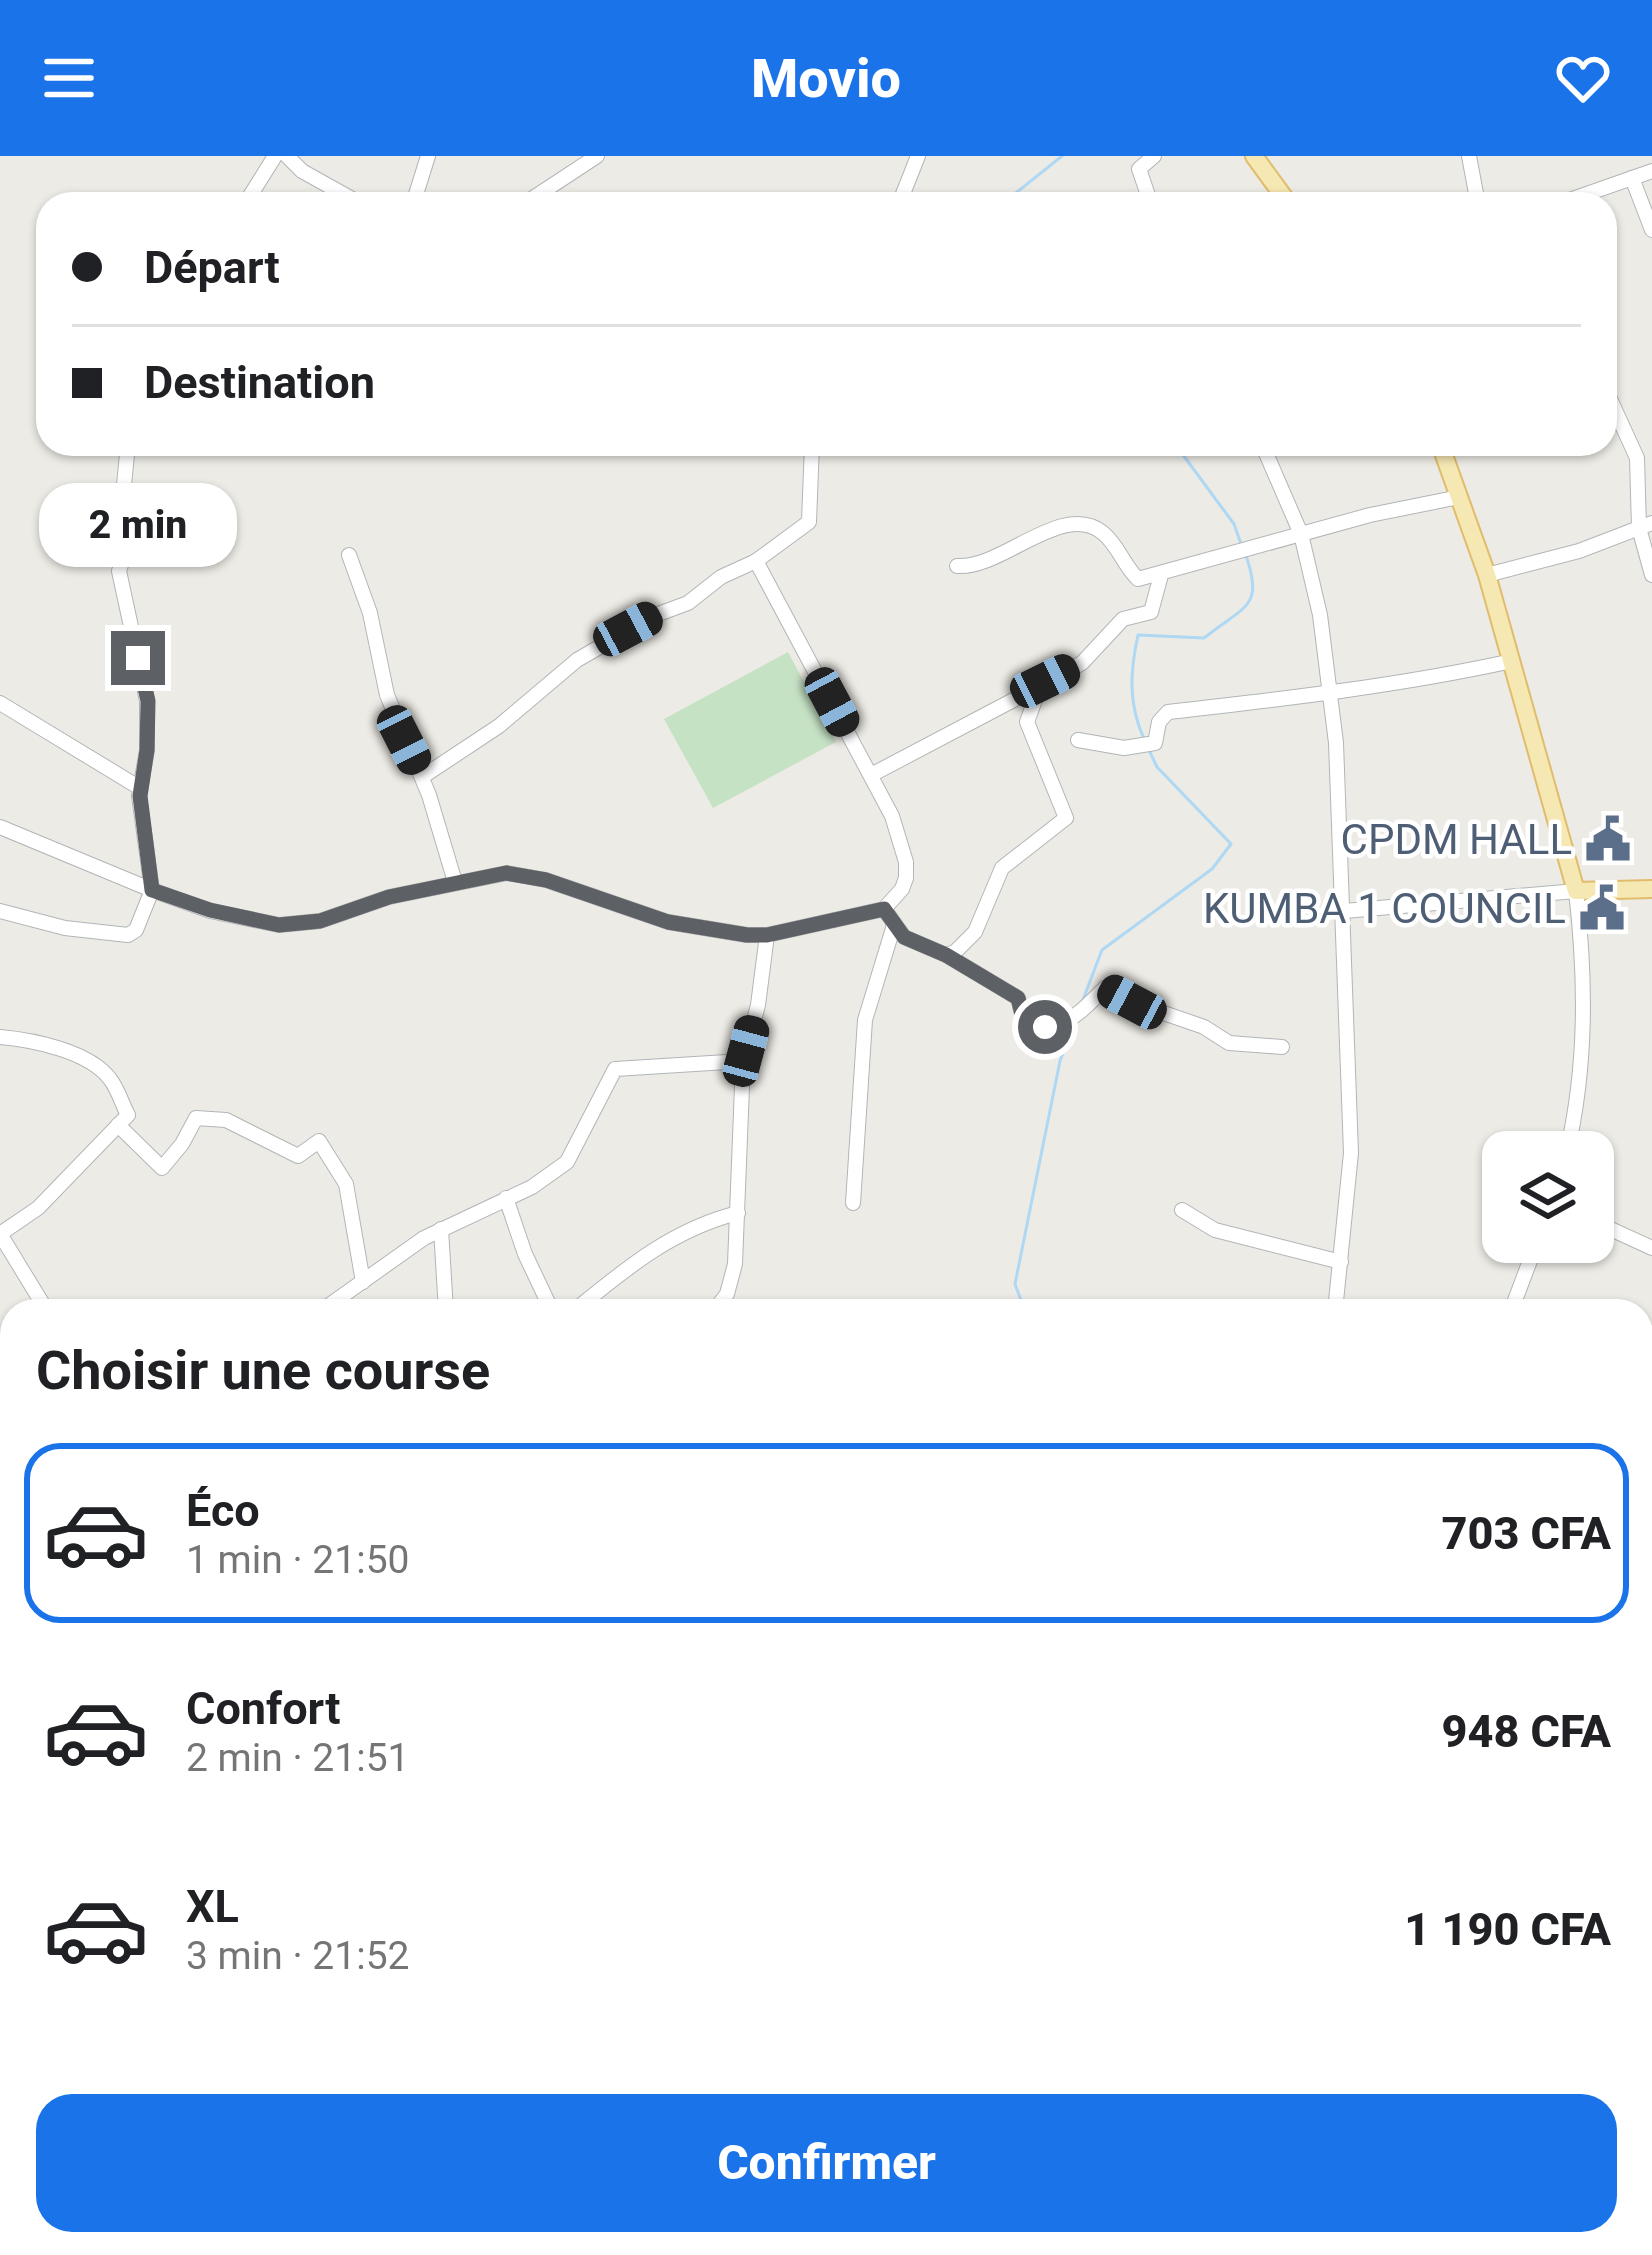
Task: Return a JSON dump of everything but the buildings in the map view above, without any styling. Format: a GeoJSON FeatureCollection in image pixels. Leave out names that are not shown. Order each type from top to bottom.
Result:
{"type":"FeatureCollection","features":[{"type":"Feature","properties":{"kind":"main road"},"geometry":{"type":"LineString","coordinates":[[1254,156],[1280,192]]}},
{"type":"Feature","properties":{"kind":"main road"},"geometry":{"type":"LineString","coordinates":[[1444,456],[1487,575],[1576,891],[1652,889]]}},
{"type":"Feature","properties":{"kind":"street"},"geometry":{"type":"LineString","coordinates":[[252,192],[275,156]]}},
{"type":"Feature","properties":{"kind":"street"},"geometry":{"type":"LineString","coordinates":[[287,156],[302,171],[338,192]]}},
{"type":"Feature","properties":{"kind":"street"},"geometry":{"type":"LineString","coordinates":[[417,192],[428,156]]}},
{"type":"Feature","properties":{"kind":"street"},"geometry":{"type":"LineString","coordinates":[[542,192],[597,156]]}},
{"type":"Feature","properties":{"kind":"street"},"geometry":{"type":"LineString","coordinates":[[904,192],[918,156]]}},
{"type":"Feature","properties":{"kind":"street"},"geometry":{"type":"LineString","coordinates":[[1147,192],[1139,169],[1154,156]]}},
{"type":"Feature","properties":{"kind":"street"},"geometry":{"type":"LineString","coordinates":[[1468,156],[1476,192]]}},
{"type":"Feature","properties":{"kind":"street"},"geometry":{"type":"LineString","coordinates":[[1592,192],[1652,171]]}},
{"type":"Feature","properties":{"kind":"street"},"geometry":{"type":"LineString","coordinates":[[1632,178],[1652,230]]}},
{"type":"Feature","properties":{"kind":"street"},"geometry":{"type":"LineString","coordinates":[[1617,414],[1637,458],[1652,575]]}},
{"type":"Feature","properties":{"kind":"street"},"geometry":{"type":"LineString","coordinates":[[0,910],[51,925],[128,935],[136,930],[152,890],[140,788],[148,701],[119,571],[133,530],[124,485],[127,456]]}},
{"type":"Feature","properties":{"kind":"street"},"geometry":{"type":"LineString","coordinates":[[422,777],[499,726],[577,660],[653,616],[688,603],[809,522],[812,456]]}},
{"type":"Feature","properties":{"kind":"street"},"geometry":{"type":"LineString","coordinates":[[1267,456],[1301,534],[1320,615],[1330,690],[1344,910],[1351,1153],[1336,1299]]}},
{"type":"Feature","properties":{"kind":"street"},"geometry":{"type":"LineString","coordinates":[[957,566],[982,564],[1054,528],[1081,523],[1112,542],[1136,578],[1161,575],[1236,551],[1459,497]]}},
{"type":"Feature","properties":{"kind":"street"},"geometry":{"type":"LineString","coordinates":[[1487,575],[1579,551],[1646,525]]}},
{"type":"Feature","properties":{"kind":"street"},"geometry":{"type":"LineString","coordinates":[[349,555],[370,613],[387,695],[422,777],[455,881]]}},
{"type":"Feature","properties":{"kind":"street"},"geometry":{"type":"LineString","coordinates":[[0,827],[152,890],[233,917],[279,925],[302,925],[389,897],[506,873],[526,875],[668,922],[767,935],[884,909],[902,889],[906,862],[892,816],[756,561]]}},
{"type":"Feature","properties":{"kind":"street"},"geometry":{"type":"LineString","coordinates":[[871,776],[1082,663],[1124,619],[1151,612],[1161,575]]}},
{"type":"Feature","properties":{"kind":"street"},"geometry":{"type":"LineString","coordinates":[[1078,740],[1139,747],[1155,742],[1159,722],[1168,712],[1427,680],[1512,662]]}},
{"type":"Feature","properties":{"kind":"street"},"geometry":{"type":"LineString","coordinates":[[946,955],[975,932],[1003,868],[1066,818],[1027,722],[1040,686]]}},
{"type":"Feature","properties":{"kind":"street"},"geometry":{"type":"LineString","coordinates":[[0,704],[140,788]]}},
{"type":"Feature","properties":{"kind":"street"},"geometry":{"type":"LineString","coordinates":[[1344,910],[1576,891],[1584,1027],[1571,1131]]}},
{"type":"Feature","properties":{"kind":"street"},"geometry":{"type":"LineString","coordinates":[[884,909],[913,943],[946,955],[1018,998],[1024,1022],[1045,1027],[1071,1020],[1105,988],[1204,1027],[1228,1043],[1282,1047]]}},
{"type":"Feature","properties":{"kind":"street"},"geometry":{"type":"LineString","coordinates":[[853,1203],[865,1020],[894,925]]}},
{"type":"Feature","properties":{"kind":"street"},"geometry":{"type":"LineString","coordinates":[[721,1299],[733,1278],[743,1061],[758,1005],[767,935]]}},
{"type":"Feature","properties":{"kind":"street"},"geometry":{"type":"LineString","coordinates":[[0,1037],[83,1059],[110,1078],[128,1115],[38,1208],[0,1234],[40,1299]]}},
{"type":"Feature","properties":{"kind":"street"},"geometry":{"type":"LineString","coordinates":[[338,1299],[441,1229],[532,1187],[572,1157],[615,1069],[743,1061]]}},
{"type":"Feature","properties":{"kind":"street"},"geometry":{"type":"LineString","coordinates":[[118,1125],[162,1168],[196,1118],[226,1120],[298,1156],[319,1142],[346,1184],[363,1282]]}},
{"type":"Feature","properties":{"kind":"street"},"geometry":{"type":"LineString","coordinates":[[506,1198],[546,1299]]}},
{"type":"Feature","properties":{"kind":"street"},"geometry":{"type":"LineString","coordinates":[[1182,1210],[1215,1231],[1341,1262]]}},
{"type":"Feature","properties":{"kind":"street"},"geometry":{"type":"LineString","coordinates":[[589,1299],[655,1247],[706,1221],[738,1214]]}},
{"type":"Feature","properties":{"kind":"street"},"geometry":{"type":"LineString","coordinates":[[441,1229],[445,1299]]}},
{"type":"Feature","properties":{"kind":"street"},"geometry":{"type":"LineString","coordinates":[[1614,1231],[1652,1248]]}},
{"type":"Feature","properties":{"kind":"street"},"geometry":{"type":"LineString","coordinates":[[1516,1299],[1529,1263]]}},
{"type":"Feature","properties":{"kind":"green space"},"geometry":{"type":"Polygon","coordinates":[[[788,652],[836,742],[713,808],[664,719],[788,652]]]}},
{"type":"Feature","properties":{"kind":"waterway"},"geometry":{"type":"LineString","coordinates":[[1017,192],[1062,156]]}},
{"type":"Feature","properties":{"kind":"waterway"},"geometry":{"type":"LineString","coordinates":[[1184,456],[1234,524],[1241,544]]}},
{"type":"Feature","properties":{"kind":"waterway"},"geometry":{"type":"LineString","coordinates":[[1144,739],[1132,687],[1138,635],[1204,638],[1240,611],[1253,585],[1245,553]]}},
{"type":"Feature","properties":{"kind":"waterway"},"geometry":{"type":"LineString","coordinates":[[1082,1002],[1102,950],[1212,869],[1231,844],[1157,767],[1148,748]]}},
{"type":"Feature","properties":{"kind":"waterway"},"geometry":{"type":"LineString","coordinates":[[1021,1299],[1015,1284],[1060,1061],[1075,1022]]}},
{"type":"Feature","properties":{"kind":"place","name":"CPDM HALL"},"geometry":{"type":"Point","coordinates":[1608,839]}},
{"type":"Feature","properties":{"kind":"place","name":"KUMBA 1 COUNCIL"},"geometry":{"type":"Point","coordinates":[1602,908]}},
{"type":"Feature","properties":{"kind":"route"},"geometry":{"type":"LineString","coordinates":[[138,658],[148,701],[140,796],[152,890],[233,917],[279,925],[320,921],[389,897],[506,873],[546,880],[668,922],[747,935],[767,935],[884,909],[904,937],[946,955],[1018,998],[1024,1022],[1045,1027]]}}]}
